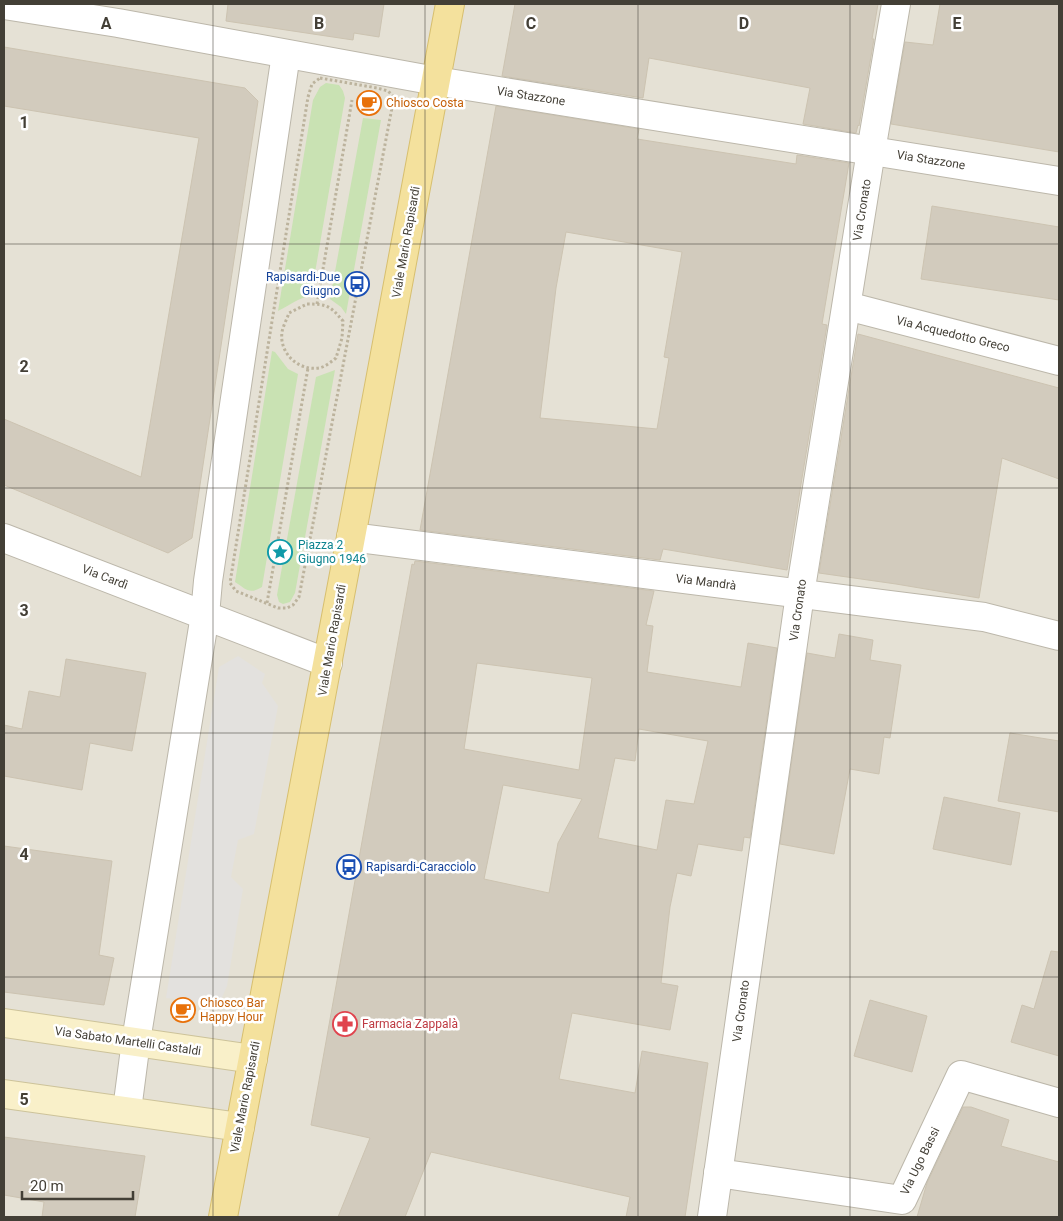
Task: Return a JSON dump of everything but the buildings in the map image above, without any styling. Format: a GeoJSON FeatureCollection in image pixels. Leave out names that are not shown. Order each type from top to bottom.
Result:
{"type":"FeatureCollection","features":[{"type":"Feature","properties":{"kind":"main road","name":"Viale Mario Rapisardi"},"geometry":{"type":"LineString","coordinates":[[223,1217],[352,537],[450,4]]}},
{"type":"Feature","properties":{"kind":"main road","name":"Via Sabato Martelli Castaldi"},"geometry":{"type":"LineString","coordinates":[[4,1023],[253,1059]]}},
{"type":"Feature","properties":{"kind":"main road"},"geometry":{"type":"LineString","coordinates":[[4,1094],[240,1127]]}},
{"type":"Feature","properties":{"kind":"street","name":"Via Cronato"},"geometry":{"type":"LineString","coordinates":[[712,1217],[800,594],[896,4]]}},
{"type":"Feature","properties":{"kind":"street","name":"Via Stazzone"},"geometry":{"type":"LineString","coordinates":[[4,5],[119,13],[286,54],[1059,181]]}},
{"type":"Feature","properties":{"kind":"street"},"geometry":{"type":"LineString","coordinates":[[127,1110],[136,1041],[205,615],[208,581],[286,54]]}},
{"type":"Feature","properties":{"kind":"street","name":"Via Acquedotto Greco"},"geometry":{"type":"LineString","coordinates":[[846,306],[1059,361]]}},
{"type":"Feature","properties":{"kind":"street","name":"Via Mandrà"},"geometry":{"type":"LineString","coordinates":[[352,537],[984,617],[1059,636]]}},
{"type":"Feature","properties":{"kind":"street","name":"Via Cardì"},"geometry":{"type":"LineString","coordinates":[[4,538],[328,663]]}},
{"type":"Feature","properties":{"kind":"street","name":"Via Ugo Bassi"},"geometry":{"type":"LineString","coordinates":[[718,1173],[902,1200],[960,1075],[1059,1103]]}},
{"type":"Feature","properties":{"kind":"path"},"geometry":{"type":"LineString","coordinates":[[320,78],[378,88],[388,91],[394,96],[299,597],[293,605],[287,608],[278,608],[266,603],[236,591],[230,582],[308,97],[312,84],[320,78]]}},
{"type":"Feature","properties":{"kind":"path"},"geometry":{"type":"LineString","coordinates":[[317,304],[353,94]]}},
{"type":"Feature","properties":{"kind":"path"},"geometry":{"type":"LineString","coordinates":[[307,304],[317,304],[331,307],[343,321],[342,338],[336,358],[320,368],[308,368],[297,364],[289,357],[283,346],[282,332],[289,313],[307,304]]}},
{"type":"Feature","properties":{"kind":"path"},"geometry":{"type":"LineString","coordinates":[[342,338],[349,339]]}},
{"type":"Feature","properties":{"kind":"path"},"geometry":{"type":"LineString","coordinates":[[266,603],[308,368]]}},
{"type":"Feature","properties":{"kind":"shaded area"},"geometry":{"type":"Polygon","coordinates":[[[4,4],[1059,4],[1059,1217],[4,1217],[4,4]]]}},
{"type":"Feature","properties":{"kind":"shaded area"},"geometry":{"type":"Polygon","coordinates":[[[238,656],[265,674],[262,683],[278,706],[254,834],[238,840],[231,877],[243,889],[227,986],[219,1004],[166,998],[219,667],[238,656]]]}},
{"type":"Feature","properties":{"kind":"green space"},"geometry":{"type":"Polygon","coordinates":[[[326,83],[339,85],[345,98],[311,296],[298,300],[278,311],[313,100],[320,87],[326,83]]]}},
{"type":"Feature","properties":{"kind":"green space"},"geometry":{"type":"Polygon","coordinates":[[[363,118],[381,120],[346,314],[341,307],[330,299],[363,118]]]}},
{"type":"Feature","properties":{"kind":"green space"},"geometry":{"type":"Polygon","coordinates":[[[272,351],[275,352],[288,369],[298,374],[262,587],[251,591],[235,582],[272,351]]]}},
{"type":"Feature","properties":{"kind":"green space"},"geometry":{"type":"Polygon","coordinates":[[[335,370],[295,593],[290,602],[283,604],[279,602],[277,595],[316,377],[335,370]]]}},
{"type":"Feature","properties":{"kind":"place","name":"Chiosco Costa"},"geometry":{"type":"Point","coordinates":[369,103]}},
{"type":"Feature","properties":{"kind":"place","name":"Rapisardi-Due Giugno"},"geometry":{"type":"Point","coordinates":[357,284]}},
{"type":"Feature","properties":{"kind":"place","name":"Piazza 2 Giugno 1946"},"geometry":{"type":"Point","coordinates":[280,552]}},
{"type":"Feature","properties":{"kind":"place","name":"Rapisardi-Caracciolo"},"geometry":{"type":"Point","coordinates":[349,867]}},
{"type":"Feature","properties":{"kind":"place","name":"Chiosco Bar Happy Hour"},"geometry":{"type":"Point","coordinates":[183,1010]}},
{"type":"Feature","properties":{"kind":"place","name":"Farmacia Zappalà"},"geometry":{"type":"Point","coordinates":[345,1024]}}]}
